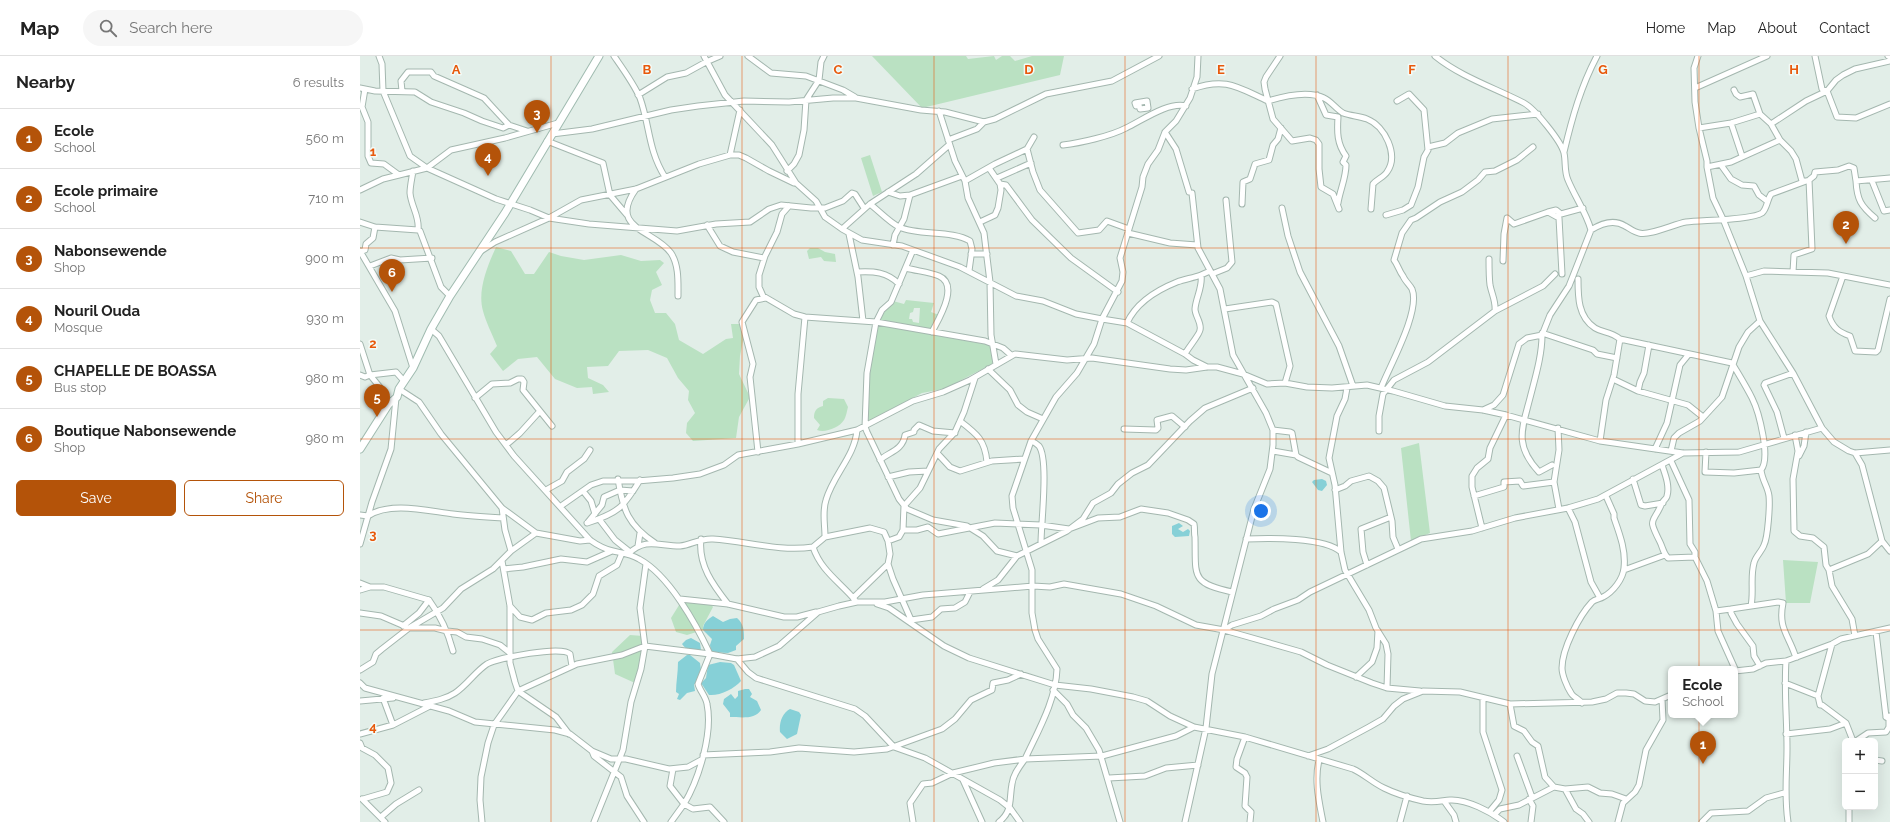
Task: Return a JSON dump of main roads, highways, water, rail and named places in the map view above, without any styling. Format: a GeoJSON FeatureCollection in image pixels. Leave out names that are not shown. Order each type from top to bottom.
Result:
{"type":"FeatureCollection","features":[{"type":"Feature","properties":{"kind":"water"},"geometry":{"type":"Polygon","coordinates":[[[1322,479],[1326,481],[1327,485],[1322,491],[1318,490],[1312,482],[1314,480],[1322,479]]]}},
{"type":"Feature","properties":{"kind":"water"},"geometry":{"type":"Polygon","coordinates":[[[1179,523],[1183,526],[1178,529],[1183,532],[1188,529],[1190,531],[1189,536],[1175,537],[1172,534],[1172,526],[1179,523]]]}},
{"type":"Feature","properties":{"kind":"water"},"geometry":{"type":"Polygon","coordinates":[[[713,616],[723,622],[737,618],[741,623],[744,630],[744,639],[736,646],[736,650],[728,653],[711,652],[710,645],[712,639],[703,630],[703,628],[705,623],[713,616]]]}},
{"type":"Feature","properties":{"kind":"water"},"geometry":{"type":"Polygon","coordinates":[[[691,638],[700,643],[701,650],[690,650],[682,644],[691,638]]]}},
{"type":"Feature","properties":{"kind":"water"},"geometry":{"type":"Polygon","coordinates":[[[687,655],[690,655],[700,663],[701,670],[696,684],[694,684],[695,691],[687,693],[680,700],[677,699],[679,694],[676,692],[678,662],[687,655]]]}},
{"type":"Feature","properties":{"kind":"water"},"geometry":{"type":"Polygon","coordinates":[[[720,662],[731,663],[734,665],[741,681],[735,687],[726,691],[709,695],[701,683],[706,678],[708,665],[720,662]]]}},
{"type":"Feature","properties":{"kind":"water"},"geometry":{"type":"Polygon","coordinates":[[[749,689],[752,694],[750,697],[757,701],[761,710],[751,717],[730,717],[730,713],[723,704],[724,699],[731,694],[735,699],[738,696],[738,691],[749,689]]]}},
{"type":"Feature","properties":{"kind":"water"},"geometry":{"type":"Polygon","coordinates":[[[790,709],[799,712],[801,715],[797,734],[787,739],[780,732],[780,725],[783,716],[790,709]]]}},
{"type":"Feature","properties":{"kind":"place","name":"Nabonsewende"},"geometry":{"type":"Point","coordinates":[537,133]}},
{"type":"Feature","properties":{"kind":"place","name":"Nouril Ouda"},"geometry":{"type":"Point","coordinates":[488,176]}},
{"type":"Feature","properties":{"kind":"place","name":"Ecole primaire"},"geometry":{"type":"Point","coordinates":[1846,244]}},
{"type":"Feature","properties":{"kind":"place","name":"Boutique Nabonsewende"},"geometry":{"type":"Point","coordinates":[392,292]}},
{"type":"Feature","properties":{"kind":"place","name":"CHAPELLE DE BOASSA"},"geometry":{"type":"Point","coordinates":[377,417]}},
{"type":"Feature","properties":{"kind":"place","name":"Ecole"},"geometry":{"type":"Point","coordinates":[1703,764]}}]}
